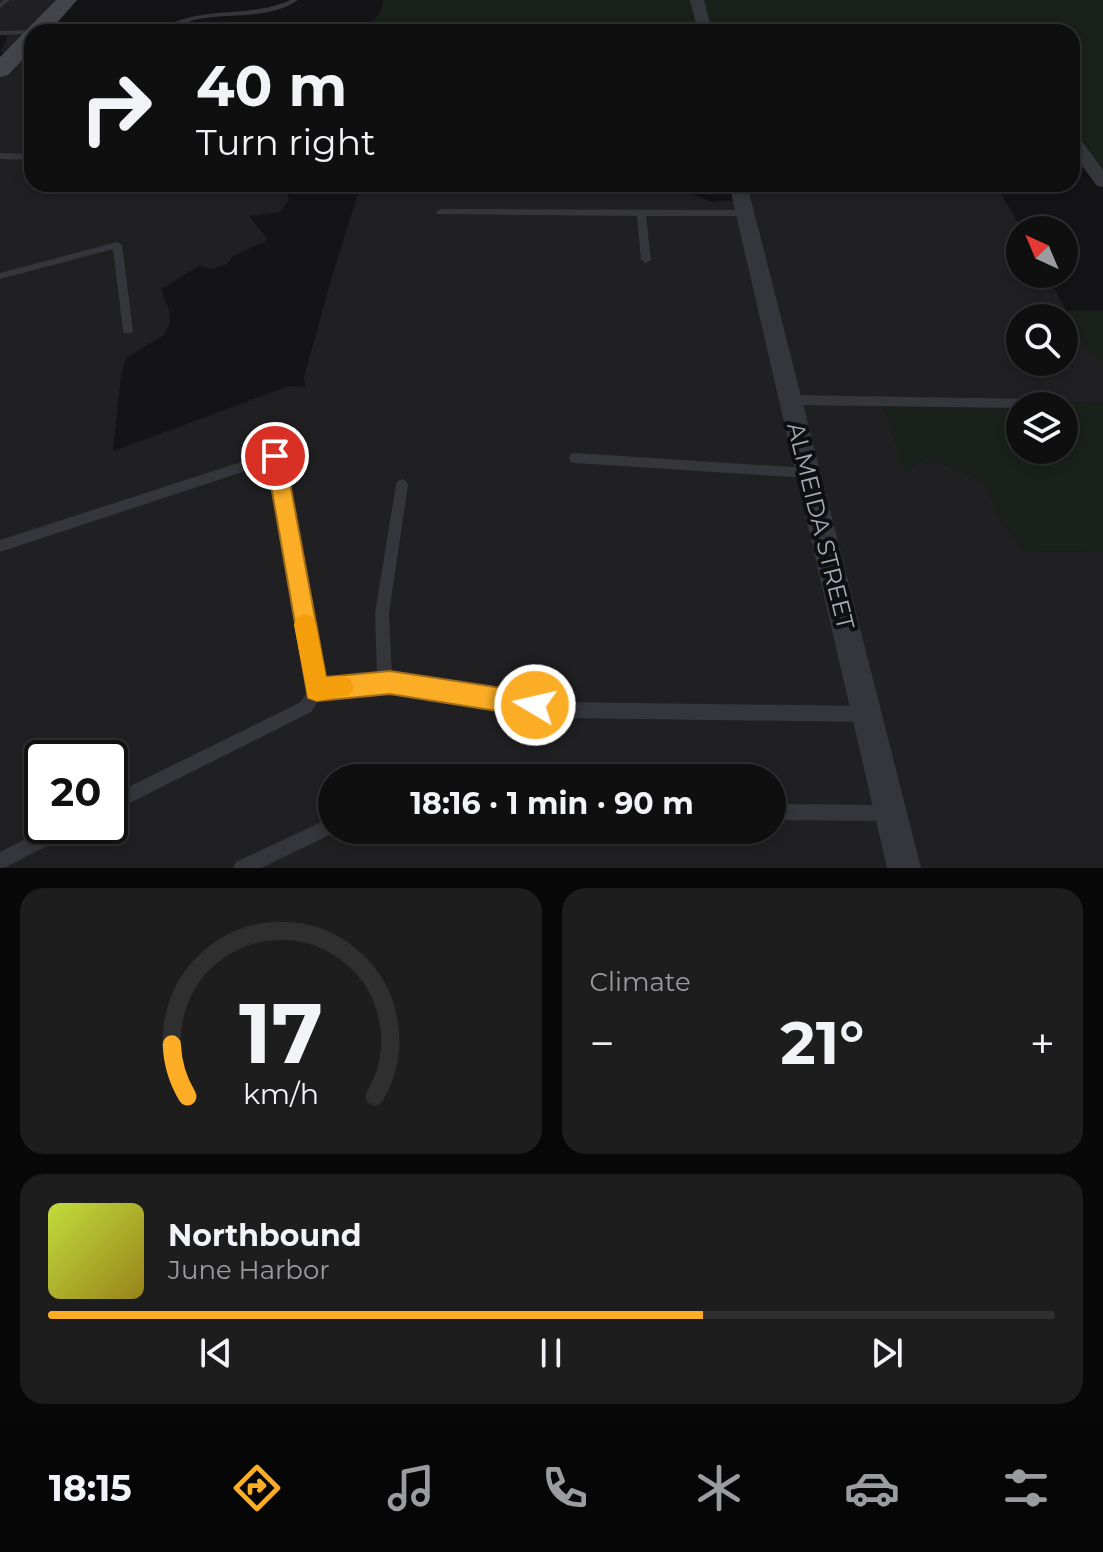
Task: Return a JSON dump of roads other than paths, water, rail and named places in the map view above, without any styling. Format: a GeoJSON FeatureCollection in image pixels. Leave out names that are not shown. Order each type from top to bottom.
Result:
{"type":"FeatureCollection","features":[{"type":"Feature","properties":{"kind":"street"},"geometry":{"type":"LineString","coordinates":[[44,24],[67,0]]}},
{"type":"Feature","properties":{"kind":"street"},"geometry":{"type":"LineString","coordinates":[[697,0],[703,24]]}},
{"type":"Feature","properties":{"kind":"street"},"geometry":{"type":"LineString","coordinates":[[1080,151],[1103,182]]}},
{"type":"Feature","properties":{"kind":"street","name":"ALMEIDA STREET"},"geometry":{"type":"LineString","coordinates":[[740,192],[904,868]]}},
{"type":"Feature","properties":{"kind":"lane"},"geometry":{"type":"LineString","coordinates":[[0,6],[7,0]]}},
{"type":"Feature","properties":{"kind":"lane"},"geometry":{"type":"LineString","coordinates":[[180,24],[216,14],[272,10],[295,0]]}},
{"type":"Feature","properties":{"kind":"lane"},"geometry":{"type":"LineString","coordinates":[[0,33],[24,34]]}},
{"type":"Feature","properties":{"kind":"lane"},"geometry":{"type":"LineString","coordinates":[[0,156],[24,157]]}},
{"type":"Feature","properties":{"kind":"lane"},"geometry":{"type":"LineString","coordinates":[[441,212],[745,213]]}},
{"type":"Feature","properties":{"kind":"lane"},"geometry":{"type":"LineString","coordinates":[[641,213],[646,260]]}},
{"type":"Feature","properties":{"kind":"lane"},"geometry":{"type":"LineString","coordinates":[[0,276],[117,245],[128,330]]}},
{"type":"Feature","properties":{"kind":"lane"},"geometry":{"type":"LineString","coordinates":[[791,400],[1006,403]]}},
{"type":"Feature","properties":{"kind":"lane"},"geometry":{"type":"LineString","coordinates":[[0,546],[275,456],[317,690],[306,707],[128,796]]}},
{"type":"Feature","properties":{"kind":"lane"},"geometry":{"type":"LineString","coordinates":[[575,458],[808,473]]}},
{"type":"Feature","properties":{"kind":"lane"},"geometry":{"type":"LineString","coordinates":[[385,683],[382,613],[402,485]]}},
{"type":"Feature","properties":{"kind":"lane"},"geometry":{"type":"LineString","coordinates":[[317,690],[385,683],[564,710],[867,714]]}},
{"type":"Feature","properties":{"kind":"lane"},"geometry":{"type":"LineString","coordinates":[[786,812],[891,813]]}},
{"type":"Feature","properties":{"kind":"lane"},"geometry":{"type":"LineString","coordinates":[[242,868],[269,861],[318,833]]}},
{"type":"Feature","properties":{"kind":"lane"},"geometry":{"type":"LineString","coordinates":[[0,861],[34,844]]}}]}
